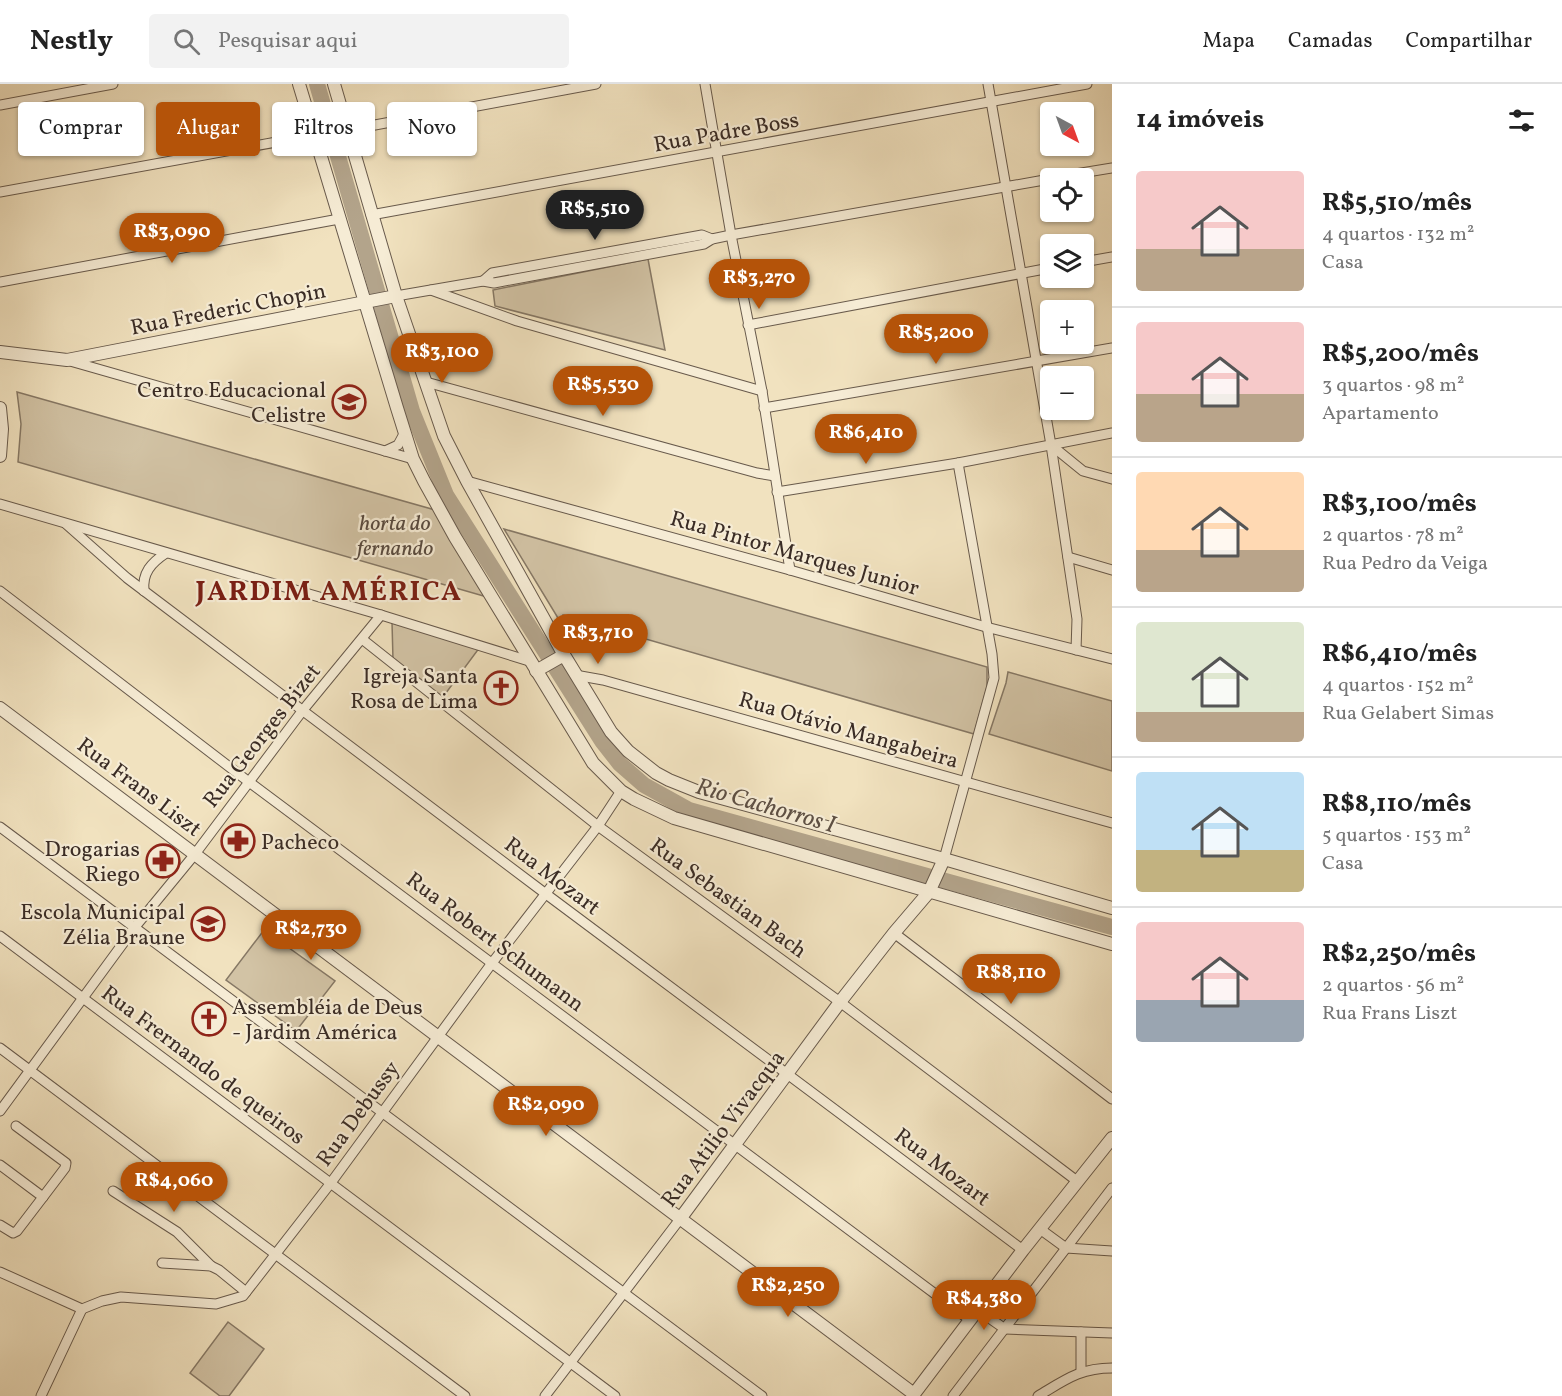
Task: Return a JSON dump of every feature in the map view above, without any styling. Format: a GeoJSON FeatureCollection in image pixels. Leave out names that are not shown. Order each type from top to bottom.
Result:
{"type":"FeatureCollection","features":[{"type":"Feature","properties":{"kind":"street"},"geometry":{"type":"LineString","coordinates":[[0,105],[113,84]]}},
{"type":"Feature","properties":{"kind":"street"},"geometry":{"type":"LineString","coordinates":[[299,84],[305,102]]}},
{"type":"Feature","properties":{"kind":"street"},"geometry":{"type":"LineString","coordinates":[[334,84],[339,102]]}},
{"type":"Feature","properties":{"kind":"street"},"geometry":{"type":"LineString","coordinates":[[375,125],[596,84]]}},
{"type":"Feature","properties":{"kind":"street"},"geometry":{"type":"LineString","coordinates":[[705,84],[762,391],[790,570]]}},
{"type":"Feature","properties":{"kind":"street"},"geometry":{"type":"LineString","coordinates":[[988,84],[1038,361],[1077,620],[1076,650]]}},
{"type":"Feature","properties":{"kind":"street","name":"Rua Padre Boss"},"geometry":{"type":"LineString","coordinates":[[371,215],[1088,84]]}},
{"type":"Feature","properties":{"kind":"street"},"geometry":{"type":"LineString","coordinates":[[0,192],[272,143]]}},
{"type":"Feature","properties":{"kind":"street"},"geometry":{"type":"LineString","coordinates":[[321,156],[339,219],[369,302],[413,459],[444,518],[593,762],[621,791],[654,810],[674,818],[931,889],[1112,944]]}},
{"type":"Feature","properties":{"kind":"street"},"geometry":{"type":"LineString","coordinates":[[355,156],[392,297],[426,382],[444,436],[560,657],[575,675],[604,723],[619,742],[644,765],[669,780],[699,792],[1112,908]]}},
{"type":"Feature","properties":{"kind":"street"},"geometry":{"type":"LineString","coordinates":[[1094,171],[1112,168]]}},
{"type":"Feature","properties":{"kind":"street"},"geometry":{"type":"LineString","coordinates":[[392,297],[483,281],[494,283],[704,244],[712,239],[732,235],[1040,181]]}},
{"type":"Feature","properties":{"kind":"street"},"geometry":{"type":"LineString","coordinates":[[0,282],[339,219]]}},
{"type":"Feature","properties":{"kind":"street"},"geometry":{"type":"LineString","coordinates":[[1094,260],[1112,257]]}},
{"type":"Feature","properties":{"kind":"street"},"geometry":{"type":"LineString","coordinates":[[748,325],[1040,270]]}},
{"type":"Feature","properties":{"kind":"street"},"geometry":{"type":"LineString","coordinates":[[430,290],[517,321],[762,391]]}},
{"type":"Feature","properties":{"kind":"street","name":"Rua Frederic Chopin"},"geometry":{"type":"LineString","coordinates":[[0,352],[67,360],[392,297]]}},
{"type":"Feature","properties":{"kind":"street"},"geometry":{"type":"LineString","coordinates":[[764,408],[1112,348]]}},
{"type":"Feature","properties":{"kind":"street"},"geometry":{"type":"LineString","coordinates":[[67,360],[413,459]]}},
{"type":"Feature","properties":{"kind":"street"},"geometry":{"type":"LineString","coordinates":[[426,382],[775,476]]}},
{"type":"Feature","properties":{"kind":"street"},"geometry":{"type":"LineString","coordinates":[[0,408],[2,429],[0,456]]}},
{"type":"Feature","properties":{"kind":"street"},"geometry":{"type":"LineString","coordinates":[[385,451],[398,445],[405,432]]}},
{"type":"Feature","properties":{"kind":"street"},"geometry":{"type":"LineString","coordinates":[[777,492],[958,463],[1112,433]]}},
{"type":"Feature","properties":{"kind":"street"},"geometry":{"type":"LineString","coordinates":[[1051,445],[1083,471],[1112,479]]}},
{"type":"Feature","properties":{"kind":"street"},"geometry":{"type":"LineString","coordinates":[[943,862],[994,678],[992,654],[958,463]]}},
{"type":"Feature","properties":{"kind":"street","name":"Rua Pintor Marques Junior"},"geometry":{"type":"LineString","coordinates":[[467,481],[986,627],[1112,659]]}},
{"type":"Feature","properties":{"kind":"street"},"geometry":{"type":"LineString","coordinates":[[1,506],[381,615],[536,667],[560,657]]}},
{"type":"Feature","properties":{"kind":"street","name":"Rua Mozart"},"geometry":{"type":"LineString","coordinates":[[66,525],[144,591],[1023,1250]]}},
{"type":"Feature","properties":{"kind":"street"},"geometry":{"type":"LineString","coordinates":[[144,591],[143,581],[146,572],[158,558],[166,553]]}},
{"type":"Feature","properties":{"kind":"street"},"geometry":{"type":"LineString","coordinates":[[1068,557],[1112,570]]}},
{"type":"Feature","properties":{"kind":"street","name":"Rua Robert Schumann"},"geometry":{"type":"LineString","coordinates":[[0,591],[249,782],[736,1144],[974,1315],[1005,1329]]}},
{"type":"Feature","properties":{"kind":"street","name":"Rua Georges Bizet"},"geometry":{"type":"LineString","coordinates":[[0,1111],[135,927],[195,854],[303,710],[381,615]]}},
{"type":"Feature","properties":{"kind":"street","name":"Rua Sebastian Bach"},"geometry":{"type":"LineString","coordinates":[[362,639],[598,826],[840,1002],[1077,1181]]}},
{"type":"Feature","properties":{"kind":"street","name":"Rua Otávio Mangabeira"},"geometry":{"type":"LineString","coordinates":[[575,675],[603,680],[1112,823]]}},
{"type":"Feature","properties":{"kind":"street","name":"Rua Frans Liszt"},"geometry":{"type":"LineString","coordinates":[[0,708],[914,1395]]}},
{"type":"Feature","properties":{"kind":"street","name":"Rua Debussy"},"geometry":{"type":"LineString","coordinates":[[82,1309],[102,1301],[121,1298],[216,1304],[234,1300],[246,1292],[330,1184],[492,963],[598,826],[621,791]]}},
{"type":"Feature","properties":{"kind":"street"},"geometry":{"type":"LineString","coordinates":[[0,827],[762,1396]]}},
{"type":"Feature","properties":{"kind":"street","name":"Rua Atilio Vivacqua"},"geometry":{"type":"LineString","coordinates":[[545,1396],[625,1293],[840,1002],[931,889],[943,862]]}},
{"type":"Feature","properties":{"kind":"street"},"geometry":{"type":"LineString","coordinates":[[894,933],[1112,1099]]}},
{"type":"Feature","properties":{"kind":"street","name":"Rua Frernando de queiros"},"geometry":{"type":"LineString","coordinates":[[0,936],[615,1396]]}},
{"type":"Feature","properties":{"kind":"street"},"geometry":{"type":"LineString","coordinates":[[0,1048],[465,1396]]}},
{"type":"Feature","properties":{"kind":"street"},"geometry":{"type":"LineString","coordinates":[[0,1226],[9,1232],[17,1231],[65,1168],[66,1163],[16,1126]]}},
{"type":"Feature","properties":{"kind":"street"},"geometry":{"type":"LineString","coordinates":[[914,1395],[1023,1250],[1112,1138]]}},
{"type":"Feature","properties":{"kind":"street"},"geometry":{"type":"LineString","coordinates":[[0,1165],[44,1197]]}},
{"type":"Feature","properties":{"kind":"street"},"geometry":{"type":"LineString","coordinates":[[953,1396],[1112,1188]]}},
{"type":"Feature","properties":{"kind":"street"},"geometry":{"type":"LineString","coordinates":[[113,1191],[177,1232],[211,1266],[246,1292]]}},
{"type":"Feature","properties":{"kind":"street"},"geometry":{"type":"LineString","coordinates":[[1040,1229],[1066,1248],[1112,1251]]}},
{"type":"Feature","properties":{"kind":"street"},"geometry":{"type":"LineString","coordinates":[[162,1263],[211,1266]]}},
{"type":"Feature","properties":{"kind":"street"},"geometry":{"type":"LineString","coordinates":[[0,1272],[82,1309],[41,1396]]}},
{"type":"Feature","properties":{"kind":"street"},"geometry":{"type":"LineString","coordinates":[[1005,1329],[1112,1333]]}},
{"type":"Feature","properties":{"kind":"street"},"geometry":{"type":"LineString","coordinates":[[1081,1332],[1081,1371]]}},
{"type":"Feature","properties":{"kind":"street"},"geometry":{"type":"LineString","coordinates":[[1038,1396],[1081,1371],[1112,1368]]}},
{"type":"Feature","properties":{"kind":"green space"},"geometry":{"type":"Polygon","coordinates":[[[648,259],[665,350],[495,306],[493,290],[648,259]]]}},
{"type":"Feature","properties":{"kind":"green space","name":"horta do fernando"},"geometry":{"type":"Polygon","coordinates":[[[17,392],[435,510],[487,597],[18,462],[21,424],[17,392]]]}},
{"type":"Feature","properties":{"kind":"green space"},"geometry":{"type":"Polygon","coordinates":[[[504,529],[987,667],[987,687],[974,734],[563,615],[561,623],[504,529]]]}},
{"type":"Feature","properties":{"kind":"green space"},"geometry":{"type":"Polygon","coordinates":[[[392,622],[480,647],[443,697],[393,660],[392,622]]]}},
{"type":"Feature","properties":{"kind":"green space"},"geometry":{"type":"Polygon","coordinates":[[[1008,672],[1112,701],[1112,771],[989,734],[1008,672]]]}},
{"type":"Feature","properties":{"kind":"green space"},"geometry":{"type":"Polygon","coordinates":[[[264,930],[335,981],[296,1031],[226,980],[264,930]]]}},
{"type":"Feature","properties":{"kind":"green space"},"geometry":{"type":"Polygon","coordinates":[[[228,1322],[264,1349],[229,1396],[220,1396],[190,1373],[228,1322]]]}},
{"type":"Feature","properties":{"kind":"waterway","name":"Rio Cachorros I"},"geometry":{"type":"LineString","coordinates":[[317,84],[412,411],[446,495],[602,741],[620,764],[644,785],[689,810],[1112,927]]}},
{"type":"Feature","properties":{"kind":"place","name":"Centro Educacional Celistre"},"geometry":{"type":"Point","coordinates":[349,402]}},
{"type":"Feature","properties":{"kind":"place","name":"Igreja Santa Rosa de Lima"},"geometry":{"type":"Point","coordinates":[501,688]}},
{"type":"Feature","properties":{"kind":"place","name":"Pacheco"},"geometry":{"type":"Point","coordinates":[238,841]}},
{"type":"Feature","properties":{"kind":"place","name":"Drogarias Riego"},"geometry":{"type":"Point","coordinates":[163,861]}},
{"type":"Feature","properties":{"kind":"place","name":"Escola Municipal Zélia Braune"},"geometry":{"type":"Point","coordinates":[208,924]}},
{"type":"Feature","properties":{"kind":"place","name":"Assembléia de Deus - Jardim América"},"geometry":{"type":"Point","coordinates":[209,1019]}},
{"type":"Feature","properties":{"kind":"district","name":"JARDIM AMÉRICA"},"geometry":{"type":"Point","coordinates":[329,590]}}]}
